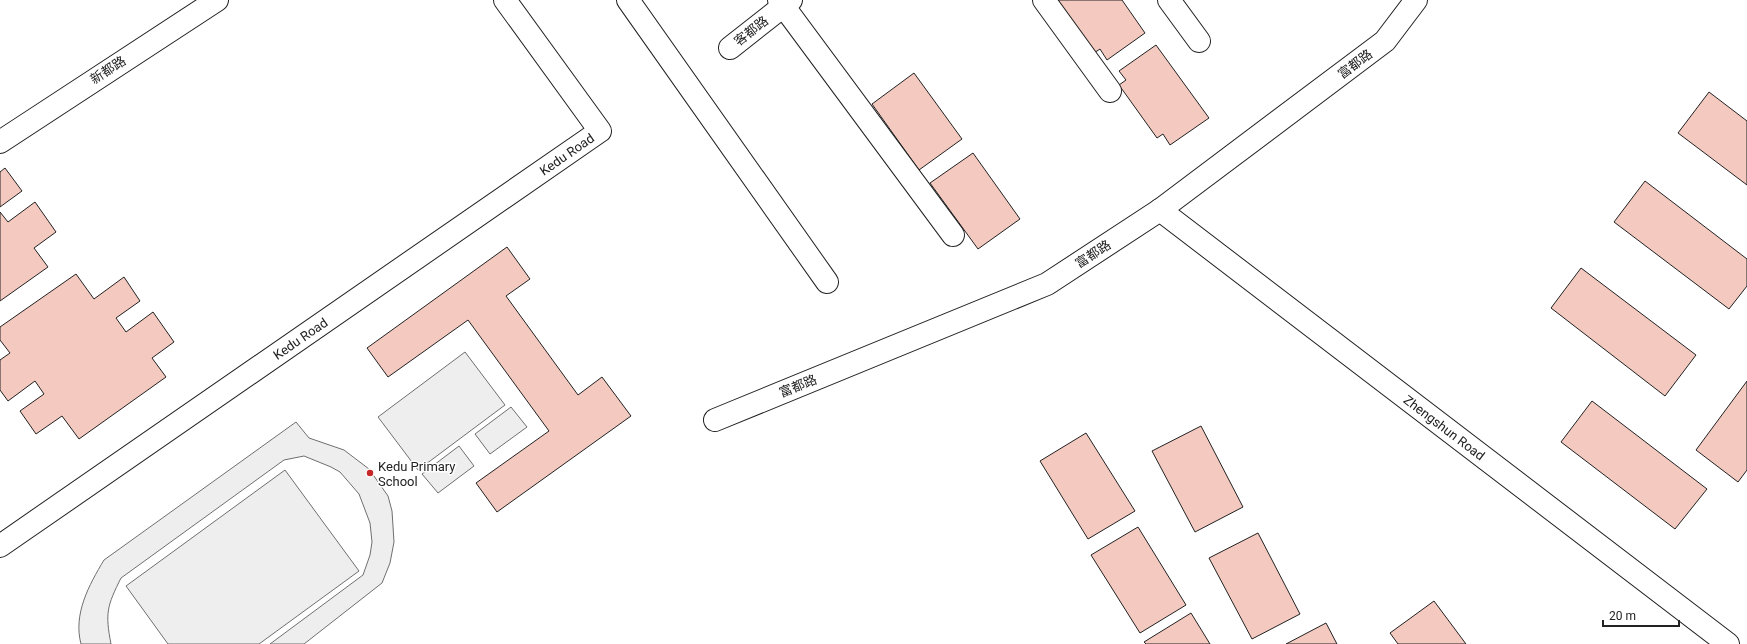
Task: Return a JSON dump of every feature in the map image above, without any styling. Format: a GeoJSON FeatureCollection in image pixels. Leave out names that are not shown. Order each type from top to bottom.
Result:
{"type":"FeatureCollection","features":[{"type":"Feature","properties":{"kind":"street","name":"新都路"},"geometry":{"type":"LineString","coordinates":[[0,142],[216,0]]}},
{"type":"Feature","properties":{"kind":"street","name":"Kedu Road"},"geometry":{"type":"LineString","coordinates":[[0,546],[600,131],[505,0]]}},
{"type":"Feature","properties":{"kind":"street"},"geometry":{"type":"LineString","coordinates":[[628,0],[827,282]]}},
{"type":"Feature","properties":{"kind":"street"},"geometry":{"type":"LineString","coordinates":[[1044,0],[1110,91]]}},
{"type":"Feature","properties":{"kind":"street"},"geometry":{"type":"LineString","coordinates":[[1170,0],[1199,41]]}},
{"type":"Feature","properties":{"kind":"street","name":"富都路"},"geometry":{"type":"LineString","coordinates":[[715,420],[1047,284],[1160,210],[1385,41],[1416,0]]}},
{"type":"Feature","properties":{"kind":"street"},"geometry":{"type":"LineString","coordinates":[[784,2],[953,235]]}},
{"type":"Feature","properties":{"kind":"street","name":"客都路"},"geometry":{"type":"LineString","coordinates":[[730,48],[784,2]]}},
{"type":"Feature","properties":{"kind":"street","name":"Zhengshun Road"},"geometry":{"type":"LineString","coordinates":[[1160,210],[1728,644]]}},
{"type":"Feature","properties":{"kind":"shaded area"},"geometry":{"type":"Polygon","coordinates":[[[465,352],[505,405],[418,470],[378,417],[465,352]]]}},
{"type":"Feature","properties":{"kind":"shaded area"},"geometry":{"type":"Polygon","coordinates":[[[511,407],[527,427],[490,454],[475,434],[511,407]]]}},
{"type":"Feature","properties":{"kind":"shaded area"},"geometry":{"type":"Polygon","coordinates":[[[296,422],[309,438],[344,450],[369,469],[388,496],[392,511],[394,542],[390,563],[382,583],[304,644],[270,644],[363,575],[370,555],[372,542],[370,523],[359,494],[340,472],[304,456],[284,460],[121,578],[108,610],[108,625],[111,644],[81,644],[79,622],[84,600],[93,579],[104,560],[296,422]]]}},
{"type":"Feature","properties":{"kind":"shaded area"},"geometry":{"type":"Polygon","coordinates":[[[459,446],[474,466],[438,493],[422,474],[459,446]]]}},
{"type":"Feature","properties":{"kind":"shaded area"},"geometry":{"type":"Polygon","coordinates":[[[285,470],[359,571],[259,644],[168,644],[126,586],[285,470]]]}},
{"type":"Feature","properties":{"kind":"building"},"geometry":{"type":"Polygon","coordinates":[[[1056,0],[1122,0],[1145,33],[1107,60],[1100,49],[1094,53],[1056,0]]]}},
{"type":"Feature","properties":{"kind":"building"},"geometry":{"type":"Polygon","coordinates":[[[1156,45],[1209,118],[1170,145],[1163,134],[1157,138],[1119,85],[1126,80],[1119,71],[1156,45]]]}},
{"type":"Feature","properties":{"kind":"building"},"geometry":{"type":"Polygon","coordinates":[[[914,73],[962,139],[919,170],[872,104],[914,73]]]}},
{"type":"Feature","properties":{"kind":"building"},"geometry":{"type":"Polygon","coordinates":[[[1709,92],[1747,121],[1747,185],[1678,133],[1709,92]]]}},
{"type":"Feature","properties":{"kind":"building"},"geometry":{"type":"Polygon","coordinates":[[[973,153],[1020,219],[978,249],[930,183],[973,153]]]}},
{"type":"Feature","properties":{"kind":"building"},"geometry":{"type":"Polygon","coordinates":[[[5,168],[22,191],[0,207],[0,172],[5,168]]]}},
{"type":"Feature","properties":{"kind":"building"},"geometry":{"type":"Polygon","coordinates":[[[1645,181],[1747,259],[1747,286],[1729,309],[1614,222],[1645,181]]]}},
{"type":"Feature","properties":{"kind":"building"},"geometry":{"type":"Polygon","coordinates":[[[35,202],[56,232],[34,248],[48,267],[0,301],[0,212],[8,222],[35,202]]]}},
{"type":"Feature","properties":{"kind":"building"},"geometry":{"type":"Polygon","coordinates":[[[507,247],[530,279],[506,296],[578,395],[602,377],[631,416],[497,512],[476,483],[549,431],[468,320],[388,377],[367,348],[507,247]]]}},
{"type":"Feature","properties":{"kind":"building"},"geometry":{"type":"Polygon","coordinates":[[[1581,268],[1696,355],[1665,396],[1551,308],[1581,268]]]}},
{"type":"Feature","properties":{"kind":"building"},"geometry":{"type":"Polygon","coordinates":[[[76,274],[94,299],[124,277],[140,301],[116,318],[126,332],[153,312],[174,342],[152,358],[166,377],[79,439],[62,416],[36,434],[20,411],[44,394],[35,381],[8,401],[0,390],[0,360],[10,353],[0,340],[0,327],[76,274]]]}},
{"type":"Feature","properties":{"kind":"building"},"geometry":{"type":"Polygon","coordinates":[[[1747,381],[1747,470],[1738,482],[1696,450],[1747,381]]]}},
{"type":"Feature","properties":{"kind":"building"},"geometry":{"type":"Polygon","coordinates":[[[1592,401],[1707,489],[1675,529],[1561,442],[1592,401]]]}},
{"type":"Feature","properties":{"kind":"building"},"geometry":{"type":"Polygon","coordinates":[[[1201,426],[1243,507],[1195,532],[1152,451],[1201,426]]]}},
{"type":"Feature","properties":{"kind":"building"},"geometry":{"type":"Polygon","coordinates":[[[1086,433],[1135,511],[1088,539],[1040,461],[1086,433]]]}},
{"type":"Feature","properties":{"kind":"building"},"geometry":{"type":"Polygon","coordinates":[[[1138,527],[1186,605],[1140,633],[1091,555],[1138,527]]]}},
{"type":"Feature","properties":{"kind":"building"},"geometry":{"type":"Polygon","coordinates":[[[1258,533],[1300,614],[1252,639],[1209,558],[1258,533]]]}},
{"type":"Feature","properties":{"kind":"building"},"geometry":{"type":"Polygon","coordinates":[[[1434,601],[1466,644],[1398,644],[1390,633],[1434,601]]]}},
{"type":"Feature","properties":{"kind":"building"},"geometry":{"type":"Polygon","coordinates":[[[1191,613],[1210,644],[1146,644],[1144,642],[1191,613]]]}},
{"type":"Feature","properties":{"kind":"building"},"geometry":{"type":"Polygon","coordinates":[[[1326,623],[1337,644],[1286,644],[1326,623]]]}},
{"type":"Feature","properties":{"kind":"place","name":"Kedu Primary School"},"geometry":{"type":"Point","coordinates":[370,473]}}]}
